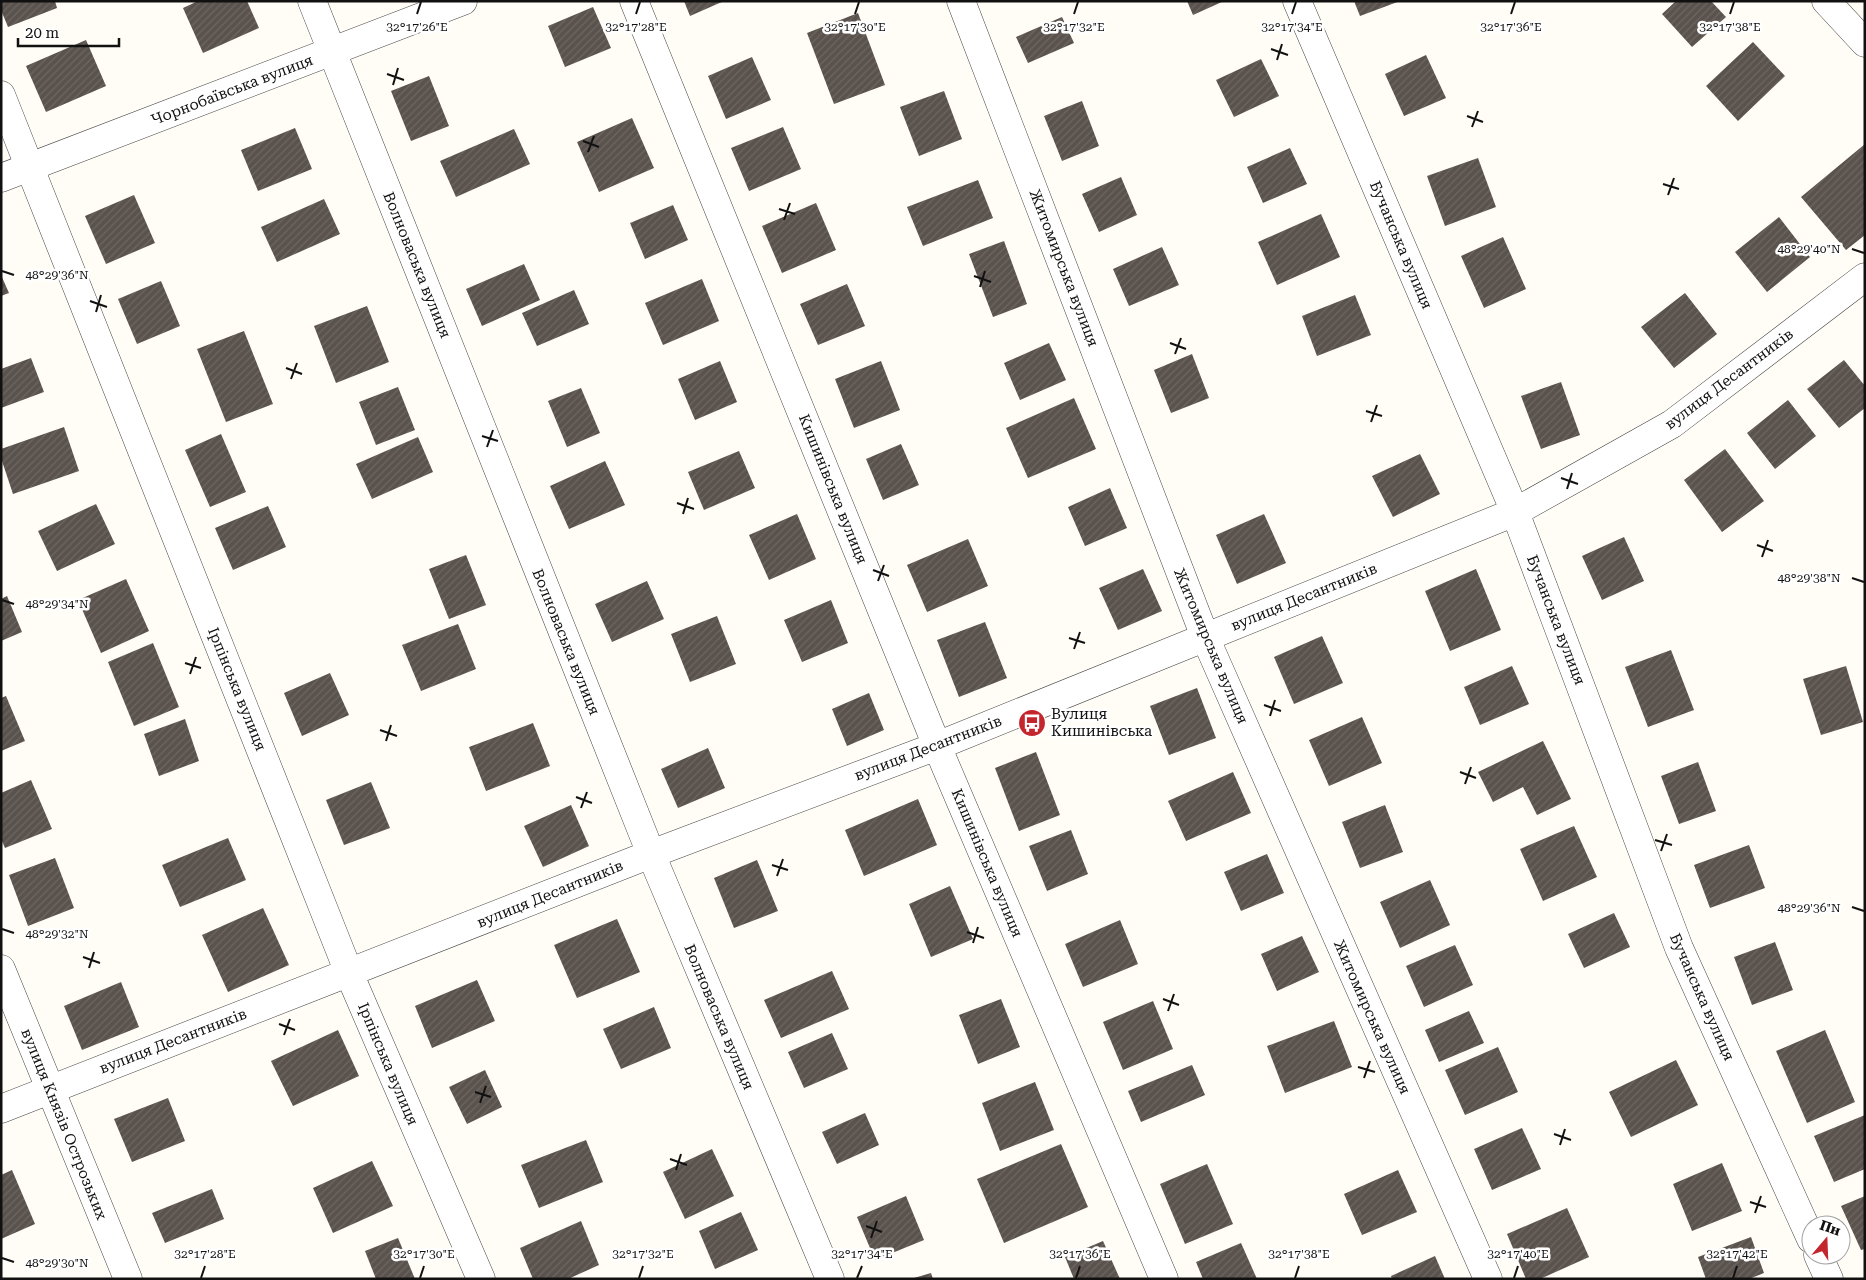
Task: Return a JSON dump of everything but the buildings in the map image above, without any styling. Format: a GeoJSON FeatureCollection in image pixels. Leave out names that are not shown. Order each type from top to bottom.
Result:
{"type":"FeatureCollection","features":[{"type":"Feature","properties":{"kind":"street","name":"Волноваська вулиця"},"geometry":{"type":"LineString","coordinates":[[312,1],[651,854],[830,1279]]}},
{"type":"Feature","properties":{"kind":"street","name":"Чорнобаївська вулиця"},"geometry":{"type":"LineString","coordinates":[[1,178],[463,1]]}},
{"type":"Feature","properties":{"kind":"street","name":"Кишинівська вулиця"},"geometry":{"type":"LineString","coordinates":[[634,1],[937,746],[1164,1279]]}},
{"type":"Feature","properties":{"kind":"street","name":"Житомирська вулиця"},"geometry":{"type":"LineString","coordinates":[[961,1],[1205,637],[1488,1279]]}},
{"type":"Feature","properties":{"kind":"street","name":"Бучанська вулиця"},"geometry":{"type":"LineString","coordinates":[[1297,1],[1515,512],[1679,948],[1801,1218]]}},
{"type":"Feature","properties":{"kind":"street"},"geometry":{"type":"LineString","coordinates":[[1826,1],[1865,43]]}},
{"type":"Feature","properties":{"kind":"street","name":"Ірпінська вулиця"},"geometry":{"type":"LineString","coordinates":[[1,95],[349,973],[481,1279]]}},
{"type":"Feature","properties":{"kind":"street","name":"вулиця Десантників"},"geometry":{"type":"LineString","coordinates":[[1,1109],[651,854],[937,746],[1515,512],[1672,424],[1865,277]]}},
{"type":"Feature","properties":{"kind":"street","name":"вулиця Князів Острозьких"},"geometry":{"type":"LineString","coordinates":[[1,969],[128,1279]]}},
{"type":"Feature","properties":{"kind":"street"},"geometry":{"type":"LineString","coordinates":[[1823,1265],[1829,1279]]}},
{"type":"Feature","properties":{"kind":"place","name":"Вулиця Кишинівська"},"geometry":{"type":"Point","coordinates":[1032,723]}}]}
